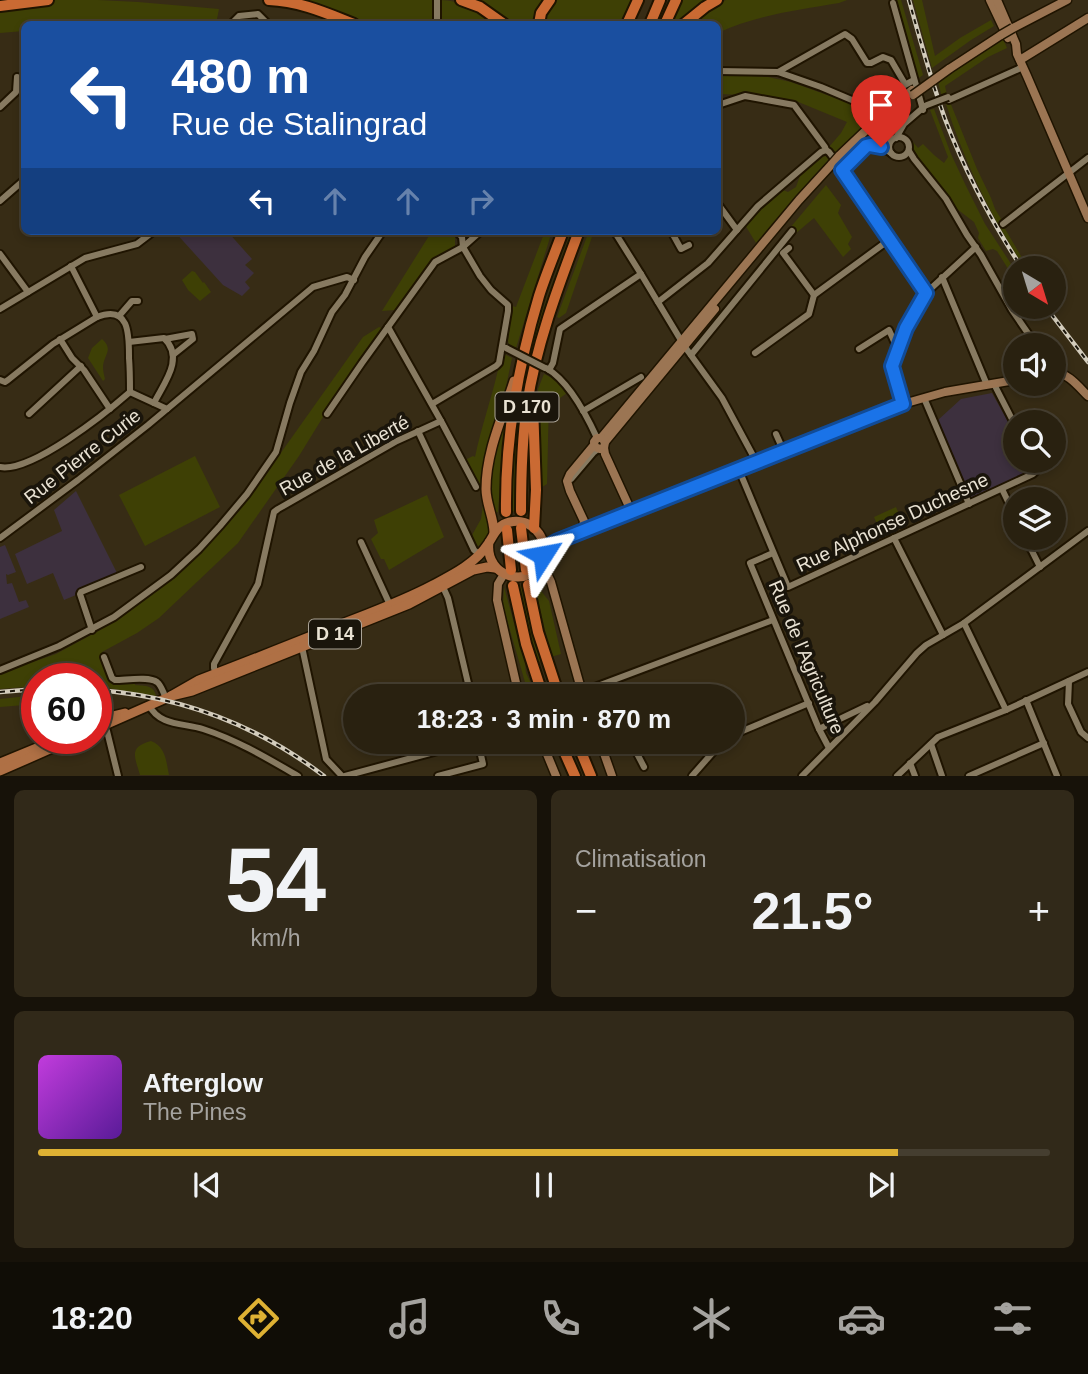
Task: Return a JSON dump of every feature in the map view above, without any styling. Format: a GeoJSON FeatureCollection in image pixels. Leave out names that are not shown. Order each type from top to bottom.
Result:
{"type":"FeatureCollection","features":[{"type":"Feature","properties":{"kind":"highway"},"geometry":{"type":"LineString","coordinates":[[0,6],[48,0]]}},
{"type":"Feature","properties":{"kind":"highway"},"geometry":{"type":"LineString","coordinates":[[269,0],[282,0],[310,7],[346,21]]}},
{"type":"Feature","properties":{"kind":"highway"},"geometry":{"type":"LineString","coordinates":[[460,0],[480,7],[499,21]]}},
{"type":"Feature","properties":{"kind":"highway"},"geometry":{"type":"LineString","coordinates":[[540,21],[541,13],[550,0]]}},
{"type":"Feature","properties":{"kind":"highway"},"geometry":{"type":"LineString","coordinates":[[628,21],[638,0]]}},
{"type":"Feature","properties":{"kind":"highway"},"geometry":{"type":"LineString","coordinates":[[649,21],[658,0]]}},
{"type":"Feature","properties":{"kind":"highway"},"geometry":{"type":"LineString","coordinates":[[666,21],[676,0]]}},
{"type":"Feature","properties":{"kind":"highway"},"geometry":{"type":"LineString","coordinates":[[688,21],[718,0]]}},
{"type":"Feature","properties":{"kind":"highway"},"geometry":{"type":"LineString","coordinates":[[540,294],[560,235]]}},
{"type":"Feature","properties":{"kind":"highway","name":"D 170"},"geometry":{"type":"LineString","coordinates":[[521,512],[527,405],[540,346],[578,235]]}},
{"type":"Feature","properties":{"kind":"highway","name":"D 170"},"geometry":{"type":"LineString","coordinates":[[506,512],[507,454],[511,420],[540,294]]}},
{"type":"Feature","properties":{"kind":"highway"},"geometry":{"type":"LineString","coordinates":[[537,531],[533,401],[552,306]]}},
{"type":"Feature","properties":{"kind":"highway"},"geometry":{"type":"LineString","coordinates":[[522,528],[529,571]]}},
{"type":"Feature","properties":{"kind":"highway"},"geometry":{"type":"LineString","coordinates":[[507,530],[508,572]]}},
{"type":"Feature","properties":{"kind":"highway"},"geometry":{"type":"LineString","coordinates":[[528,585],[538,632],[555,684]]}},
{"type":"Feature","properties":{"kind":"highway"},"geometry":{"type":"LineString","coordinates":[[513,586],[526,644],[539,684]]}},
{"type":"Feature","properties":{"kind":"highway"},"geometry":{"type":"LineString","coordinates":[[565,754],[575,775]]}},
{"type":"Feature","properties":{"kind":"highway"},"geometry":{"type":"LineString","coordinates":[[582,754],[591,775]]}},
{"type":"Feature","properties":{"kind":"main road"},"geometry":{"type":"LineString","coordinates":[[990,0],[1020,60],[1088,218]]}},
{"type":"Feature","properties":{"kind":"main road"},"geometry":{"type":"LineString","coordinates":[[997,0],[1020,60]]}},
{"type":"Feature","properties":{"kind":"main road"},"geometry":{"type":"LineString","coordinates":[[582,533],[584,521],[570,492],[568,479],[805,192],[838,164],[910,90],[1057,0]]}},
{"type":"Feature","properties":{"kind":"main road"},"geometry":{"type":"LineString","coordinates":[[1012,26],[1067,0]]}},
{"type":"Feature","properties":{"kind":"main road"},"geometry":{"type":"LineString","coordinates":[[1020,60],[1088,18]]}},
{"type":"Feature","properties":{"kind":"main road"},"geometry":{"type":"LineString","coordinates":[[494,533],[486,493],[490,454],[540,294]]}},
{"type":"Feature","properties":{"kind":"main road"},"geometry":{"type":"LineString","coordinates":[[1066,376],[1088,396]]}},
{"type":"Feature","properties":{"kind":"main road"},"geometry":{"type":"LineString","coordinates":[[562,540],[553,540],[524,523],[512,522],[504,524],[494,533],[489,542],[489,554],[495,568],[519,577],[543,557],[550,546],[562,540],[903,404],[1003,382]]}},
{"type":"Feature","properties":{"kind":"main road"},"geometry":{"type":"LineString","coordinates":[[600,443],[632,513]]}},
{"type":"Feature","properties":{"kind":"main road"},"geometry":{"type":"LineString","coordinates":[[537,531],[544,544],[543,557],[580,684]]}},
{"type":"Feature","properties":{"kind":"main road","name":"D 14"},"geometry":{"type":"LineString","coordinates":[[217,677],[390,605],[443,579],[474,560],[489,542]]}},
{"type":"Feature","properties":{"kind":"main road","name":"D 14"},"geometry":{"type":"LineString","coordinates":[[112,719],[168,697],[189,685],[302,647],[399,608],[473,570],[495,568]]}},
{"type":"Feature","properties":{"kind":"main road"},"geometry":{"type":"LineString","coordinates":[[529,571],[539,571],[549,576]]}},
{"type":"Feature","properties":{"kind":"main road"},"geometry":{"type":"LineString","coordinates":[[508,572],[498,584],[497,600],[516,684]]}},
{"type":"Feature","properties":{"kind":"main road","name":"D 14"},"geometry":{"type":"LineString","coordinates":[[112,716],[136,710]]}},
{"type":"Feature","properties":{"kind":"main road"},"geometry":{"type":"LineString","coordinates":[[0,764],[21,753]]}},
{"type":"Feature","properties":{"kind":"main road"},"geometry":{"type":"LineString","coordinates":[[0,764],[23,754]]}},
{"type":"Feature","properties":{"kind":"main road"},"geometry":{"type":"LineString","coordinates":[[0,764],[28,754]]}},
{"type":"Feature","properties":{"kind":"main road"},"geometry":{"type":"LineString","coordinates":[[547,754],[556,775]]}},
{"type":"Feature","properties":{"kind":"main road"},"geometry":{"type":"LineString","coordinates":[[604,754],[612,775]]}},
{"type":"Feature","properties":{"kind":"street"},"geometry":{"type":"LineString","coordinates":[[437,0],[437,21]]}},
{"type":"Feature","properties":{"kind":"street"},"geometry":{"type":"LineString","coordinates":[[892,3],[924,109]]}},
{"type":"Feature","properties":{"kind":"street"},"geometry":{"type":"LineString","coordinates":[[234,21],[239,16],[258,14],[265,21]]}},
{"type":"Feature","properties":{"kind":"street"},"geometry":{"type":"LineString","coordinates":[[778,72],[845,34],[852,39],[867,63],[883,57],[891,60],[910,90]]}},
{"type":"Feature","properties":{"kind":"street"},"geometry":{"type":"LineString","coordinates":[[891,154],[890,143],[907,120],[924,109],[978,86],[1020,60]]}},
{"type":"Feature","properties":{"kind":"street"},"geometry":{"type":"LineString","coordinates":[[721,71],[778,72],[866,106],[910,90],[914,80]]}},
{"type":"Feature","properties":{"kind":"street"},"geometry":{"type":"LineString","coordinates":[[0,107],[16,92],[17,77]]}},
{"type":"Feature","properties":{"kind":"street"},"geometry":{"type":"LineString","coordinates":[[721,105],[746,96],[794,105],[838,164],[926,293]]}},
{"type":"Feature","properties":{"kind":"street"},"geometry":{"type":"LineString","coordinates":[[907,120],[904,132],[909,151],[946,199],[1028,333]]}},
{"type":"Feature","properties":{"kind":"street"},"geometry":{"type":"LineString","coordinates":[[896,138],[905,139]]}},
{"type":"Feature","properties":{"kind":"street"},"geometry":{"type":"LineString","coordinates":[[838,164],[870,145],[881,147],[911,163],[934,184]]}},
{"type":"Feature","properties":{"kind":"street"},"geometry":{"type":"LineString","coordinates":[[658,302],[708,263],[758,205],[825,150]]}},
{"type":"Feature","properties":{"kind":"street"},"geometry":{"type":"LineString","coordinates":[[902,158],[909,151]]}},
{"type":"Feature","properties":{"kind":"street"},"geometry":{"type":"LineString","coordinates":[[1003,224],[1088,158]]}},
{"type":"Feature","properties":{"kind":"street"},"geometry":{"type":"LineString","coordinates":[[0,201],[21,183]]}},
{"type":"Feature","properties":{"kind":"street"},"geometry":{"type":"LineString","coordinates":[[721,208],[737,230]]}},
{"type":"Feature","properties":{"kind":"street"},"geometry":{"type":"LineString","coordinates":[[691,355],[792,231]]}},
{"type":"Feature","properties":{"kind":"street"},"geometry":{"type":"LineString","coordinates":[[0,309],[92,255],[137,244],[149,235]]}},
{"type":"Feature","properties":{"kind":"street"},"geometry":{"type":"LineString","coordinates":[[0,670],[51,650],[114,617],[171,575],[199,549],[247,494],[276,452],[302,372],[332,312],[380,235]]}},
{"type":"Feature","properties":{"kind":"street"},"geometry":{"type":"LineString","coordinates":[[432,404],[496,366],[504,347],[508,305],[480,276],[463,247],[460,235]]}},
{"type":"Feature","properties":{"kind":"street"},"geometry":{"type":"LineString","coordinates":[[327,414],[435,262],[463,247],[476,235]]}},
{"type":"Feature","properties":{"kind":"street"},"geometry":{"type":"LineString","coordinates":[[617,235],[683,343],[722,398],[757,463]]}},
{"type":"Feature","properties":{"kind":"street"},"geometry":{"type":"LineString","coordinates":[[673,235],[681,249],[690,245]]}},
{"type":"Feature","properties":{"kind":"street"},"geometry":{"type":"LineString","coordinates":[[755,353],[808,314],[814,295],[889,240]]}},
{"type":"Feature","properties":{"kind":"street"},"geometry":{"type":"LineString","coordinates":[[903,404],[892,366],[906,328],[926,293],[976,247]]}},
{"type":"Feature","properties":{"kind":"street"},"geometry":{"type":"LineString","coordinates":[[789,248],[783,253],[814,295]]}},
{"type":"Feature","properties":{"kind":"street"},"geometry":{"type":"LineString","coordinates":[[0,254],[28,292]]}},
{"type":"Feature","properties":{"kind":"street"},"geometry":{"type":"LineString","coordinates":[[71,266],[97,317]]}},
{"type":"Feature","properties":{"kind":"street"},"geometry":{"type":"LineString","coordinates":[[547,369],[552,363],[560,329],[641,274]]}},
{"type":"Feature","properties":{"kind":"street","name":"Rue Pierre Curie"},"geometry":{"type":"LineString","coordinates":[[0,538],[182,397],[313,287],[347,277],[353,281]]}},
{"type":"Feature","properties":{"kind":"street"},"geometry":{"type":"LineString","coordinates":[[942,277],[991,384],[1006,410]]}},
{"type":"Feature","properties":{"kind":"street"},"geometry":{"type":"LineString","coordinates":[[119,316],[132,301],[138,300]]}},
{"type":"Feature","properties":{"kind":"street"},"geometry":{"type":"LineString","coordinates":[[0,380],[5,382],[47,347],[97,317],[108,314],[119,316],[127,327],[130,392]]}},
{"type":"Feature","properties":{"kind":"street"},"geometry":{"type":"LineString","coordinates":[[388,327],[476,487]]}},
{"type":"Feature","properties":{"kind":"street"},"geometry":{"type":"LineString","coordinates":[[859,349],[889,330],[898,350]]}},
{"type":"Feature","properties":{"kind":"street"},"geometry":{"type":"LineString","coordinates":[[129,342],[192,334],[193,339],[173,355]]}},
{"type":"Feature","properties":{"kind":"street"},"geometry":{"type":"LineString","coordinates":[[154,402],[173,365],[173,355],[165,338]]}},
{"type":"Feature","properties":{"kind":"street"},"geometry":{"type":"LineString","coordinates":[[60,339],[110,409]]}},
{"type":"Feature","properties":{"kind":"street"},"geometry":{"type":"LineString","coordinates":[[504,347],[559,376],[583,411],[600,443],[571,479],[568,479]]}},
{"type":"Feature","properties":{"kind":"street"},"geometry":{"type":"LineString","coordinates":[[29,414],[81,366]]}},
{"type":"Feature","properties":{"kind":"street"},"geometry":{"type":"LineString","coordinates":[[583,411],[641,376]]}},
{"type":"Feature","properties":{"kind":"street"},"geometry":{"type":"LineString","coordinates":[[130,392],[167,409]]}},
{"type":"Feature","properties":{"kind":"street"},"geometry":{"type":"LineString","coordinates":[[0,467],[19,466],[69,439],[130,392]]}},
{"type":"Feature","properties":{"kind":"street"},"geometry":{"type":"LineString","coordinates":[[924,398],[969,504]]}},
{"type":"Feature","properties":{"kind":"street","name":"Rue de la Liberté"},"geometry":{"type":"LineString","coordinates":[[217,677],[214,664],[258,584],[274,512],[397,441],[442,421]]}},
{"type":"Feature","properties":{"kind":"street"},"geometry":{"type":"LineString","coordinates":[[418,431],[474,550],[479,554]]}},
{"type":"Feature","properties":{"kind":"street"},"geometry":{"type":"LineString","coordinates":[[776,434],[784,452]]}},
{"type":"Feature","properties":{"kind":"street"},"geometry":{"type":"LineString","coordinates":[[739,470],[773,552]]}},
{"type":"Feature","properties":{"kind":"street","name":"Rue Alphonse Duchesne"},"geometry":{"type":"LineString","coordinates":[[773,552],[788,587],[1033,473]]}},
{"type":"Feature","properties":{"kind":"street"},"geometry":{"type":"LineString","coordinates":[[802,775],[875,702],[917,653],[964,623],[1088,532]]}},
{"type":"Feature","properties":{"kind":"street"},"geometry":{"type":"LineString","coordinates":[[894,538],[943,635]]}},
{"type":"Feature","properties":{"kind":"street"},"geometry":{"type":"LineString","coordinates":[[362,542],[390,605]]}},
{"type":"Feature","properties":{"kind":"street"},"geometry":{"type":"LineString","coordinates":[[1032,550],[1040,567]]}},
{"type":"Feature","properties":{"kind":"street","name":"Rue de l'Agriculture"},"geometry":{"type":"LineString","coordinates":[[773,552],[750,563],[829,748]]}},
{"type":"Feature","properties":{"kind":"street"},"geometry":{"type":"LineString","coordinates":[[92,629],[81,592],[141,567]]}},
{"type":"Feature","properties":{"kind":"street"},"geometry":{"type":"LineString","coordinates":[[443,587],[448,597],[468,684]]}},
{"type":"Feature","properties":{"kind":"street"},"geometry":{"type":"LineString","coordinates":[[609,684],[773,620]]}},
{"type":"Feature","properties":{"kind":"street"},"geometry":{"type":"LineString","coordinates":[[964,623],[1006,710]]}},
{"type":"Feature","properties":{"kind":"street"},"geometry":{"type":"LineString","coordinates":[[302,647],[326,759],[344,775],[425,754]]}},
{"type":"Feature","properties":{"kind":"street"},"geometry":{"type":"LineString","coordinates":[[104,657],[115,680],[155,681],[168,697]]}},
{"type":"Feature","properties":{"kind":"street"},"geometry":{"type":"LineString","coordinates":[[897,775],[938,737],[1006,710],[1088,672]]}},
{"type":"Feature","properties":{"kind":"street"},"geometry":{"type":"LineString","coordinates":[[1069,681],[1068,704],[1086,735]]}},
{"type":"Feature","properties":{"kind":"street"},"geometry":{"type":"LineString","coordinates":[[1026,700],[1058,775]]}},
{"type":"Feature","properties":{"kind":"street"},"geometry":{"type":"LineString","coordinates":[[819,729],[875,702]]}},
{"type":"Feature","properties":{"kind":"street"},"geometry":{"type":"LineString","coordinates":[[745,729],[809,703]]}},
{"type":"Feature","properties":{"kind":"street"},"geometry":{"type":"LineString","coordinates":[[149,705],[166,721],[201,728],[222,736],[259,752],[298,775]]}},
{"type":"Feature","properties":{"kind":"street"},"geometry":{"type":"LineString","coordinates":[[969,775],[1044,743]]}},
{"type":"Feature","properties":{"kind":"street"},"geometry":{"type":"LineString","coordinates":[[931,744],[942,775]]}},
{"type":"Feature","properties":{"kind":"street"},"geometry":{"type":"LineString","coordinates":[[112,751],[118,775]]}},
{"type":"Feature","properties":{"kind":"street"},"geometry":{"type":"LineString","coordinates":[[438,775],[483,764],[481,754]]}},
{"type":"Feature","properties":{"kind":"street"},"geometry":{"type":"LineString","coordinates":[[637,754],[644,767]]}},
{"type":"Feature","properties":{"kind":"street"},"geometry":{"type":"LineString","coordinates":[[692,775],[711,754]]}},
{"type":"Feature","properties":{"kind":"street"},"geometry":{"type":"LineString","coordinates":[[910,763],[915,775]]}},
{"type":"Feature","properties":{"kind":"shaded area"},"geometry":{"type":"Polygon","coordinates":[[[0,0],[98,0],[219,9],[217,21],[21,21],[21,31],[0,33],[0,0]]]}},
{"type":"Feature","properties":{"kind":"shaded area"},"geometry":{"type":"Polygon","coordinates":[[[296,0],[433,0],[432,21],[357,21],[296,0]]]}},
{"type":"Feature","properties":{"kind":"shaded area"},"geometry":{"type":"Polygon","coordinates":[[[440,0],[469,7],[491,21],[439,21],[440,0]]]}},
{"type":"Feature","properties":{"kind":"shaded area"},"geometry":{"type":"Polygon","coordinates":[[[474,0],[544,0],[536,21],[505,21],[474,0]]]}},
{"type":"Feature","properties":{"kind":"shaded area"},"geometry":{"type":"Polygon","coordinates":[[[555,0],[636,0],[626,21],[543,19],[555,0]]]}},
{"type":"Feature","properties":{"kind":"shaded area"},"geometry":{"type":"Polygon","coordinates":[[[681,0],[712,0],[684,21],[671,21],[681,0]]]}},
{"type":"Feature","properties":{"kind":"shaded area"},"geometry":{"type":"Polygon","coordinates":[[[726,0],[847,0],[762,17],[721,32],[721,21],[694,21],[726,0]]]}},
{"type":"Feature","properties":{"kind":"shaded area"},"geometry":{"type":"Polygon","coordinates":[[[894,0],[901,0],[923,75],[916,80],[899,25],[894,0]]]}},
{"type":"Feature","properties":{"kind":"shaded area"},"geometry":{"type":"Polygon","coordinates":[[[913,0],[922,0],[935,56],[991,20],[994,26],[932,68],[913,0]]]}},
{"type":"Feature","properties":{"kind":"shaded area"},"geometry":{"type":"Polygon","coordinates":[[[1003,39],[1007,48],[988,57],[945,86],[947,95],[942,97],[938,82],[1003,39]]]}},
{"type":"Feature","properties":{"kind":"shaded area"},"geometry":{"type":"Polygon","coordinates":[[[721,74],[768,77],[791,82],[866,109],[890,95],[887,104],[834,153],[829,147],[847,122],[796,101],[721,94],[721,74]]]}},
{"type":"Feature","properties":{"kind":"shaded area"},"geometry":{"type":"Polygon","coordinates":[[[950,102],[977,169],[1003,222],[1000,226],[1004,227],[1021,256],[1017,256],[1013,249],[1001,229],[980,189],[946,104],[950,102]]]}},
{"type":"Feature","properties":{"kind":"shaded area"},"geometry":{"type":"Polygon","coordinates":[[[934,109],[951,154],[985,224],[1006,256],[1003,256],[1003,261],[997,251],[986,251],[978,238],[979,233],[974,222],[957,209],[939,184],[913,157],[913,142],[918,148],[923,144],[944,163],[948,157],[930,110],[934,109]]]}},
{"type":"Feature","properties":{"kind":"shaded area"},"geometry":{"type":"Polygon","coordinates":[[[826,156],[829,159],[756,243],[745,225],[783,190],[788,192],[796,187],[800,176],[826,156]]]}},
{"type":"Feature","properties":{"kind":"shaded area"},"geometry":{"type":"Polygon","coordinates":[[[826,185],[841,205],[838,213],[852,237],[848,244],[851,249],[843,257],[814,218],[789,239],[753,281],[748,278],[826,185]]]}},
{"type":"Feature","properties":{"kind":"shaded area"},"geometry":{"type":"Polygon","coordinates":[[[178,235],[231,235],[252,259],[245,265],[254,273],[245,282],[250,288],[242,296],[223,285],[178,235]]]}},
{"type":"Feature","properties":{"kind":"shaded area"},"geometry":{"type":"Polygon","coordinates":[[[430,235],[455,235],[455,246],[433,261],[395,310],[382,311],[430,235]]]}},
{"type":"Feature","properties":{"kind":"shaded area"},"geometry":{"type":"Polygon","coordinates":[[[543,235],[551,235],[516,348],[509,345],[508,341],[512,306],[516,307],[543,235]]]}},
{"type":"Feature","properties":{"kind":"shaded area"},"geometry":{"type":"Polygon","coordinates":[[[570,235],[573,235],[533,357],[529,355],[570,235]]]}},
{"type":"Feature","properties":{"kind":"shaded area"},"geometry":{"type":"Polygon","coordinates":[[[588,235],[593,235],[566,313],[557,317],[588,235]]]}},
{"type":"Feature","properties":{"kind":"shaded area"},"geometry":{"type":"Polygon","coordinates":[[[192,271],[211,292],[200,301],[182,280],[192,271]]]}},
{"type":"Feature","properties":{"kind":"shaded area"},"geometry":{"type":"Polygon","coordinates":[[[379,327],[384,329],[339,391],[299,456],[238,543],[159,618],[102,652],[101,663],[29,663],[56,654],[118,620],[186,568],[246,502],[363,337],[379,327]]]}},
{"type":"Feature","properties":{"kind":"shaded area"},"geometry":{"type":"Polygon","coordinates":[[[102,339],[108,349],[103,367],[103,381],[88,358],[92,348],[102,339]]]}},
{"type":"Feature","properties":{"kind":"shaded area"},"geometry":{"type":"Polygon","coordinates":[[[504,354],[512,358],[504,396],[483,464],[481,493],[465,460],[475,457],[504,354]]]}},
{"type":"Feature","properties":{"kind":"shaded area"},"geometry":{"type":"Polygon","coordinates":[[[527,366],[530,367],[519,427],[515,511],[511,512],[515,438],[527,366]]]}},
{"type":"Feature","properties":{"kind":"shaded area"},"geometry":{"type":"Polygon","coordinates":[[[544,374],[556,380],[567,393],[560,398],[557,394],[549,399],[547,484],[542,487],[538,389],[544,374]]]}},
{"type":"Feature","properties":{"kind":"shaded area"},"geometry":{"type":"Polygon","coordinates":[[[992,393],[1003,413],[1003,473],[1028,473],[975,498],[971,497],[938,420],[961,399],[992,393]]]}},
{"type":"Feature","properties":{"kind":"shaded area"},"geometry":{"type":"Polygon","coordinates":[[[506,415],[498,512],[493,514],[492,463],[506,415]]]}},
{"type":"Feature","properties":{"kind":"shaded area"},"geometry":{"type":"Polygon","coordinates":[[[195,456],[220,507],[145,546],[119,495],[195,456]]]}},
{"type":"Feature","properties":{"kind":"shaded area"},"geometry":{"type":"Polygon","coordinates":[[[76,491],[117,573],[76,591],[76,595],[64,600],[53,573],[27,584],[15,554],[62,531],[54,510],[76,491]]]}},
{"type":"Feature","properties":{"kind":"shaded area"},"geometry":{"type":"Polygon","coordinates":[[[427,495],[444,537],[389,570],[371,539],[378,533],[374,520],[427,495]]]}},
{"type":"Feature","properties":{"kind":"shaded area"},"geometry":{"type":"Polygon","coordinates":[[[483,505],[490,529],[485,540],[477,547],[471,537],[481,519],[483,505]]]}},
{"type":"Feature","properties":{"kind":"shaded area"},"geometry":{"type":"Polygon","coordinates":[[[896,507],[904,527],[882,536],[874,517],[896,507]]]}},
{"type":"Feature","properties":{"kind":"shaded area"},"geometry":{"type":"Polygon","coordinates":[[[5,545],[16,572],[6,574],[7,584],[12,583],[19,602],[26,600],[29,607],[0,619],[0,547],[5,545]]]}},
{"type":"Feature","properties":{"kind":"shaded area"},"geometry":{"type":"Polygon","coordinates":[[[534,582],[549,601],[561,654],[551,657],[534,582]]]}},
{"type":"Feature","properties":{"kind":"shaded area"},"geometry":{"type":"Polygon","coordinates":[[[523,586],[542,661],[536,662],[519,587],[523,586]]]}},
{"type":"Feature","properties":{"kind":"shaded area"},"geometry":{"type":"Polygon","coordinates":[[[504,587],[531,684],[526,684],[503,606],[504,587]]]}},
{"type":"Feature","properties":{"kind":"shaded area"},"geometry":{"type":"Polygon","coordinates":[[[21,666],[21,687],[0,689],[0,673],[21,666]]]}},
{"type":"Feature","properties":{"kind":"shaded area"},"geometry":{"type":"Polygon","coordinates":[[[112,682],[135,682],[135,685],[151,688],[156,696],[112,689],[112,682]]]}},
{"type":"Feature","properties":{"kind":"shaded area"},"geometry":{"type":"Polygon","coordinates":[[[21,697],[21,705],[0,707],[0,699],[21,697]]]}},
{"type":"Feature","properties":{"kind":"shaded area"},"geometry":{"type":"Polygon","coordinates":[[[151,741],[160,747],[169,775],[140,775],[135,758],[136,750],[151,741]]]}},
{"type":"Feature","properties":{"kind":"railway"},"geometry":{"type":"LineString","coordinates":[[909,0],[935,90],[961,158],[1015,256]]}},
{"type":"Feature","properties":{"kind":"railway"},"geometry":{"type":"LineString","coordinates":[[1055,319],[1088,362]]}},
{"type":"Feature","properties":{"kind":"railway"},"geometry":{"type":"LineString","coordinates":[[0,692],[21,690]]}},
{"type":"Feature","properties":{"kind":"railway"},"geometry":{"type":"LineString","coordinates":[[112,692],[158,699],[216,716],[272,742],[324,776]]}},
{"type":"Feature","properties":{"kind":"route"},"geometry":{"type":"LineString","coordinates":[[543,555],[558,541],[903,404],[892,366],[906,328],[926,293],[842,170],[866,146],[881,147]]}}]}
